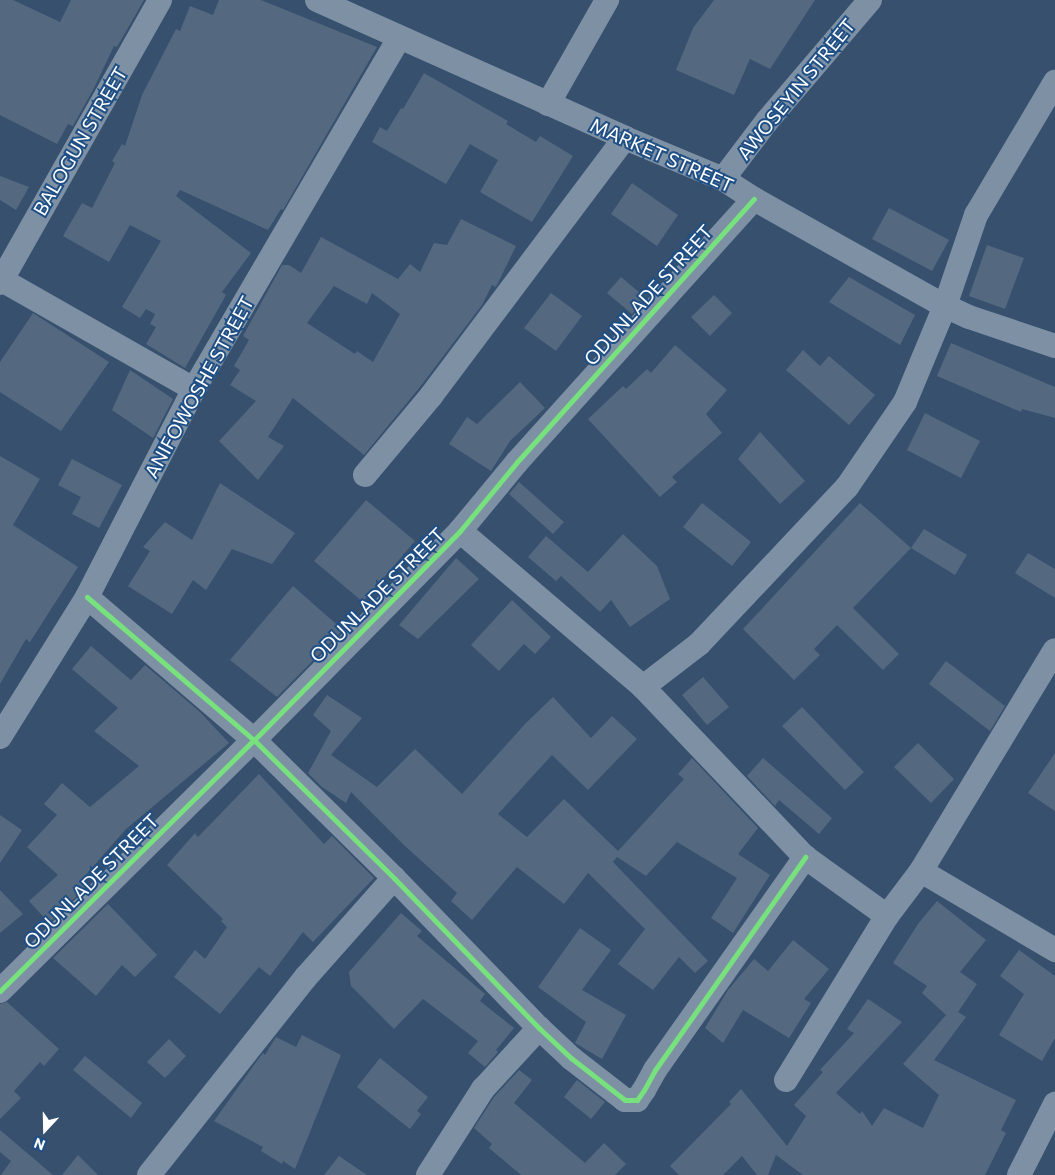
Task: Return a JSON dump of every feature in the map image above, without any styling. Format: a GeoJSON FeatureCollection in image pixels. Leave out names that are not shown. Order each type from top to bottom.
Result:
{"type":"FeatureCollection","features":[{"type":"Feature","properties":{"kind":"street","name":"BALOGUN STREET"},"geometry":{"type":"LineString","coordinates":[[1,280],[160,0]]}},
{"type":"Feature","properties":{"kind":"street","name":"MARKET STREET"},"geometry":{"type":"LineString","coordinates":[[318,0],[346,5],[399,38],[625,138],[723,179],[754,199],[945,306],[1055,346]]}},
{"type":"Feature","properties":{"kind":"street"},"geometry":{"type":"LineString","coordinates":[[548,104],[607,0]]}},
{"type":"Feature","properties":{"kind":"street","name":"AWOSEYIN STREET"},"geometry":{"type":"LineString","coordinates":[[723,179],[767,121],[870,0]]}},
{"type":"Feature","properties":{"kind":"street","name":"ANIFOWOSHE STREET"},"geometry":{"type":"LineString","coordinates":[[0,737],[87,597],[194,389],[399,38]]}},
{"type":"Feature","properties":{"kind":"street"},"geometry":{"type":"LineString","coordinates":[[643,687],[699,644],[847,487],[905,402],[945,306],[976,215],[1055,82]]}},
{"type":"Feature","properties":{"kind":"street"},"geometry":{"type":"LineString","coordinates":[[365,475],[431,396],[625,138]]}},
{"type":"Feature","properties":{"kind":"street","name":"ODUNLADE STREET"},"geometry":{"type":"LineString","coordinates":[[0,991],[254,740],[460,531],[517,462],[754,199]]}},
{"type":"Feature","properties":{"kind":"street"},"geometry":{"type":"LineString","coordinates":[[1,280],[194,389]]}},
{"type":"Feature","properties":{"kind":"street"},"geometry":{"type":"LineString","coordinates":[[460,531],[643,687],[805,857],[887,916]]}},
{"type":"Feature","properties":{"kind":"street"},"geometry":{"type":"LineString","coordinates":[[87,597],[254,740],[394,878],[539,1028],[571,1058],[625,1100],[637,1100],[670,1048],[805,857]]}},
{"type":"Feature","properties":{"kind":"street"},"geometry":{"type":"LineString","coordinates":[[786,1080],[887,916],[921,871],[1055,650]]}},
{"type":"Feature","properties":{"kind":"street"},"geometry":{"type":"LineString","coordinates":[[921,871],[1055,950]]}},
{"type":"Feature","properties":{"kind":"street"},"geometry":{"type":"LineString","coordinates":[[149,1175],[306,978],[394,878]]}},
{"type":"Feature","properties":{"kind":"street"},"geometry":{"type":"LineString","coordinates":[[428,1175],[483,1089],[539,1028]]}},
{"type":"Feature","properties":{"kind":"street"},"geometry":{"type":"LineString","coordinates":[[1019,1175],[1055,1104]]}},
{"type":"Feature","properties":{"kind":"building"},"geometry":{"type":"Polygon","coordinates":[[[0,0],[13,0],[60,22],[71,0],[144,0],[117,47],[114,46],[73,126],[68,124],[57,144],[0,115],[0,0]]]}},
{"type":"Feature","properties":{"kind":"building"},"geometry":{"type":"Polygon","coordinates":[[[219,0],[261,0],[377,47],[283,210],[281,209],[268,230],[180,190],[176,196],[251,253],[222,292],[226,295],[185,368],[146,344],[156,327],[150,324],[155,314],[146,309],[140,318],[122,307],[161,241],[130,225],[109,262],[63,236],[82,203],[92,208],[115,163],[112,161],[122,144],[125,146],[142,95],[176,29],[180,31],[190,6],[213,15],[219,0]]]}},
{"type":"Feature","properties":{"kind":"building"},"geometry":{"type":"Polygon","coordinates":[[[714,0],[815,0],[770,69],[750,59],[734,95],[676,70],[693,28],[714,0]]]}},
{"type":"Feature","properties":{"kind":"building"},"geometry":{"type":"Polygon","coordinates":[[[424,73],[508,121],[506,124],[536,142],[540,136],[573,156],[532,222],[480,192],[498,160],[470,144],[446,184],[372,142],[380,127],[387,131],[401,108],[403,109],[424,73]]]}},
{"type":"Feature","properties":{"kind":"building"},"geometry":{"type":"Polygon","coordinates":[[[0,176],[29,187],[16,210],[0,200],[0,176]]]}},
{"type":"Feature","properties":{"kind":"building"},"geometry":{"type":"Polygon","coordinates":[[[632,183],[678,215],[657,246],[611,214],[632,183]]]}},
{"type":"Feature","properties":{"kind":"building"},"geometry":{"type":"Polygon","coordinates":[[[889,208],[949,240],[932,271],[872,239],[889,208]]]}},
{"type":"Feature","properties":{"kind":"building"},"geometry":{"type":"Polygon","coordinates":[[[461,219],[516,246],[496,287],[492,285],[482,305],[420,387],[364,455],[293,398],[268,437],[284,446],[258,480],[219,441],[256,401],[230,385],[240,370],[234,366],[249,340],[243,336],[282,265],[289,265],[301,273],[321,237],[398,279],[410,264],[420,272],[434,243],[447,245],[461,219]],[[334,286],[307,323],[355,354],[357,351],[373,362],[400,314],[372,293],[367,304],[334,286]]]}},
{"type":"Feature","properties":{"kind":"building"},"geometry":{"type":"Polygon","coordinates":[[[987,245],[1024,258],[1005,309],[969,296],[987,245]]]}},
{"type":"Feature","properties":{"kind":"building"},"geometry":{"type":"Polygon","coordinates":[[[621,277],[646,298],[632,314],[607,293],[621,277]]]}},
{"type":"Feature","properties":{"kind":"building"},"geometry":{"type":"Polygon","coordinates":[[[849,277],[915,315],[900,345],[829,302],[849,277]]]}},
{"type":"Feature","properties":{"kind":"building"},"geometry":{"type":"Polygon","coordinates":[[[551,293],[582,316],[556,351],[524,328],[551,293]]]}},
{"type":"Feature","properties":{"kind":"building"},"geometry":{"type":"Polygon","coordinates":[[[714,295],[732,313],[710,336],[691,317],[714,295]]]}},
{"type":"Feature","properties":{"kind":"building"},"geometry":{"type":"Polygon","coordinates":[[[33,313],[109,362],[61,431],[0,392],[0,362],[33,313]]]}},
{"type":"Feature","properties":{"kind":"building"},"geometry":{"type":"Polygon","coordinates":[[[951,343],[1055,387],[1055,418],[1022,409],[1021,412],[937,376],[951,343]]]}},
{"type":"Feature","properties":{"kind":"building"},"geometry":{"type":"Polygon","coordinates":[[[675,345],[727,390],[706,414],[722,433],[672,477],[677,482],[660,497],[588,419],[623,386],[626,389],[647,369],[651,373],[675,345]]]}},
{"type":"Feature","properties":{"kind":"building"},"geometry":{"type":"Polygon","coordinates":[[[803,350],[820,366],[829,356],[875,395],[849,425],[786,370],[803,350]]]}},
{"type":"Feature","properties":{"kind":"building"},"geometry":{"type":"Polygon","coordinates":[[[130,370],[173,399],[153,438],[112,410],[130,370]]]}},
{"type":"Feature","properties":{"kind":"building"},"geometry":{"type":"Polygon","coordinates":[[[520,382],[545,408],[510,441],[491,471],[449,444],[467,417],[477,424],[520,382]]]}},
{"type":"Feature","properties":{"kind":"building"},"geometry":{"type":"Polygon","coordinates":[[[925,413],[980,441],[961,478],[907,450],[925,413]]]}},
{"type":"Feature","properties":{"kind":"building"},"geometry":{"type":"Polygon","coordinates":[[[760,432],[805,481],[780,504],[738,459],[760,432]]]}},
{"type":"Feature","properties":{"kind":"building"},"geometry":{"type":"Polygon","coordinates":[[[0,456],[40,479],[13,525],[78,567],[30,642],[26,639],[0,684],[0,456]]]}},
{"type":"Feature","properties":{"kind":"building"},"geometry":{"type":"Polygon","coordinates":[[[72,459],[122,485],[99,528],[72,514],[81,497],[58,485],[72,459]]]}},
{"type":"Feature","properties":{"kind":"building"},"geometry":{"type":"Polygon","coordinates":[[[519,482],[564,522],[553,534],[509,494],[519,482]]]}},
{"type":"Feature","properties":{"kind":"building"},"geometry":{"type":"Polygon","coordinates":[[[220,483],[295,533],[272,564],[232,549],[206,590],[193,580],[172,614],[128,586],[150,551],[143,547],[165,522],[192,540],[220,483]]]}},
{"type":"Feature","properties":{"kind":"building"},"geometry":{"type":"Polygon","coordinates":[[[366,500],[415,541],[363,602],[314,561],[366,500]]]}},
{"type":"Feature","properties":{"kind":"building"},"geometry":{"type":"Polygon","coordinates":[[[702,503],[751,542],[732,566],[683,527],[702,503]]]}},
{"type":"Feature","properties":{"kind":"building"},"geometry":{"type":"Polygon","coordinates":[[[860,503],[911,548],[853,608],[899,654],[883,670],[837,625],[814,649],[820,655],[794,680],[743,629],[860,503]]]}},
{"type":"Feature","properties":{"kind":"building"},"geometry":{"type":"Polygon","coordinates":[[[924,529],[967,555],[955,575],[911,548],[924,529]]]}},
{"type":"Feature","properties":{"kind":"building"},"geometry":{"type":"Polygon","coordinates":[[[623,534],[657,566],[670,599],[630,627],[611,600],[600,612],[561,576],[556,581],[528,557],[546,536],[588,572],[623,534]]]}},
{"type":"Feature","properties":{"kind":"building"},"geometry":{"type":"Polygon","coordinates":[[[1028,553],[1055,569],[1055,598],[1015,573],[1028,553]]]}},
{"type":"Feature","properties":{"kind":"building"},"geometry":{"type":"Polygon","coordinates":[[[456,558],[479,579],[418,639],[399,625],[456,558]]]}},
{"type":"Feature","properties":{"kind":"building"},"geometry":{"type":"Polygon","coordinates":[[[293,586],[343,630],[277,697],[230,660],[293,586]]]}},
{"type":"Feature","properties":{"kind":"building"},"geometry":{"type":"Polygon","coordinates":[[[512,600],[551,637],[535,654],[524,644],[499,671],[471,645],[512,600]]]}},
{"type":"Feature","properties":{"kind":"building"},"geometry":{"type":"Polygon","coordinates":[[[91,646],[131,680],[145,665],[200,712],[229,743],[126,829],[83,878],[89,884],[49,923],[29,901],[58,875],[27,847],[57,815],[44,804],[62,783],[90,807],[139,766],[94,731],[118,708],[72,669],[91,646]]]}},
{"type":"Feature","properties":{"kind":"building"},"geometry":{"type":"Polygon","coordinates":[[[946,661],[1005,706],[990,731],[929,684],[946,661]]]}},
{"type":"Feature","properties":{"kind":"building"},"geometry":{"type":"Polygon","coordinates":[[[703,677],[729,707],[707,725],[682,695],[703,677]]]}},
{"type":"Feature","properties":{"kind":"building"},"geometry":{"type":"Polygon","coordinates":[[[327,695],[362,718],[331,755],[377,787],[415,749],[462,794],[526,723],[553,697],[591,738],[612,716],[637,739],[588,790],[552,755],[498,814],[527,837],[564,799],[618,851],[684,779],[678,774],[692,758],[758,828],[738,854],[770,875],[733,933],[711,918],[737,878],[677,842],[646,876],[617,857],[613,862],[708,961],[695,973],[679,957],[653,990],[618,964],[645,929],[588,873],[564,904],[517,867],[472,920],[451,901],[457,893],[405,846],[351,792],[346,803],[322,787],[308,773],[331,731],[313,715],[327,695]]]}},
{"type":"Feature","properties":{"kind":"building"},"geometry":{"type":"Polygon","coordinates":[[[802,707],[864,772],[845,790],[782,726],[802,707]]]}},
{"type":"Feature","properties":{"kind":"building"},"geometry":{"type":"Polygon","coordinates":[[[918,743],[954,779],[931,803],[894,767],[918,743]]]}},
{"type":"Feature","properties":{"kind":"building"},"geometry":{"type":"Polygon","coordinates":[[[1055,753],[1055,811],[1028,793],[1055,753]]]}},
{"type":"Feature","properties":{"kind":"building"},"geometry":{"type":"Polygon","coordinates":[[[763,758],[832,818],[819,834],[779,800],[775,806],[747,776],[763,758]]]}},
{"type":"Feature","properties":{"kind":"building"},"geometry":{"type":"Polygon","coordinates":[[[259,774],[324,844],[332,836],[374,878],[313,942],[303,932],[270,976],[259,967],[220,1014],[174,977],[195,950],[205,959],[227,927],[221,921],[223,919],[167,865],[195,833],[198,837],[259,774]]]}},
{"type":"Feature","properties":{"kind":"building"},"geometry":{"type":"Polygon","coordinates":[[[0,815],[22,830],[0,863],[0,815]]]}},
{"type":"Feature","properties":{"kind":"building"},"geometry":{"type":"Polygon","coordinates":[[[0,890],[23,914],[0,933],[0,890]]]}},
{"type":"Feature","properties":{"kind":"building"},"geometry":{"type":"Polygon","coordinates":[[[937,901],[986,940],[960,972],[977,984],[958,1012],[966,1017],[934,1060],[1016,1100],[1001,1130],[1006,1133],[985,1175],[803,1175],[776,1155],[768,1175],[757,1175],[742,1156],[723,1175],[679,1175],[670,1166],[731,1104],[729,1102],[741,1089],[787,1146],[806,1116],[794,1105],[823,1072],[820,1070],[854,1033],[847,1029],[868,999],[902,1022],[836,1093],[860,1114],[862,1111],[872,1126],[884,1108],[923,1128],[939,1095],[903,1064],[946,1015],[922,993],[927,986],[893,963],[918,924],[937,901]]]}},
{"type":"Feature","properties":{"kind":"building"},"geometry":{"type":"Polygon","coordinates":[[[108,904],[157,955],[135,977],[122,965],[96,996],[53,958],[108,904]]]}},
{"type":"Feature","properties":{"kind":"building"},"geometry":{"type":"Polygon","coordinates":[[[401,913],[422,931],[417,936],[485,994],[480,1001],[514,1028],[485,1067],[468,1053],[478,1041],[423,999],[394,1029],[351,986],[349,972],[401,913]]]}},
{"type":"Feature","properties":{"kind":"building"},"geometry":{"type":"Polygon","coordinates":[[[580,928],[611,950],[582,990],[626,1015],[602,1059],[575,1043],[586,1022],[538,987],[580,928]]]}},
{"type":"Feature","properties":{"kind":"building"},"geometry":{"type":"Polygon","coordinates":[[[793,940],[829,969],[804,999],[811,1003],[789,1038],[743,1010],[723,1043],[705,1028],[728,990],[754,959],[768,971],[793,940]]]}},
{"type":"Feature","properties":{"kind":"building"},"geometry":{"type":"Polygon","coordinates":[[[1019,950],[1055,976],[1055,1038],[1042,1061],[999,1035],[1024,994],[1000,976],[1019,950]]]}},
{"type":"Feature","properties":{"kind":"building"},"geometry":{"type":"Polygon","coordinates":[[[7,1002],[59,1049],[44,1066],[40,1062],[14,1091],[21,1098],[0,1119],[0,1004],[7,1002]]]}},
{"type":"Feature","properties":{"kind":"building"},"geometry":{"type":"Polygon","coordinates":[[[302,1035],[341,1055],[295,1169],[283,1161],[282,1164],[261,1151],[263,1147],[214,1121],[259,1058],[263,1053],[265,1055],[276,1037],[296,1047],[302,1035]]]}},
{"type":"Feature","properties":{"kind":"building"},"geometry":{"type":"Polygon","coordinates":[[[169,1039],[186,1056],[165,1078],[147,1062],[169,1039]]]}},
{"type":"Feature","properties":{"kind":"building"},"geometry":{"type":"Polygon","coordinates":[[[85,1056],[142,1103],[131,1118],[73,1070],[85,1056]]]}},
{"type":"Feature","properties":{"kind":"building"},"geometry":{"type":"Polygon","coordinates":[[[380,1058],[428,1097],[417,1111],[421,1114],[410,1129],[357,1087],[380,1058]]]}},
{"type":"Feature","properties":{"kind":"building"},"geometry":{"type":"Polygon","coordinates":[[[519,1070],[532,1080],[514,1103],[585,1163],[604,1143],[626,1164],[615,1175],[521,1175],[489,1148],[492,1144],[474,1128],[494,1097],[519,1070]]]}},
{"type":"Feature","properties":{"kind":"building"},"geometry":{"type":"Polygon","coordinates":[[[577,1080],[605,1102],[591,1119],[564,1097],[577,1080]]]}},
{"type":"Feature","properties":{"kind":"building"},"geometry":{"type":"Polygon","coordinates":[[[0,1130],[53,1175],[1,1175],[11,1161],[0,1152],[0,1130]]]}},
{"type":"Feature","properties":{"kind":"building"},"geometry":{"type":"Polygon","coordinates":[[[78,1155],[98,1175],[62,1175],[78,1155]]]}},
{"type":"Feature","properties":{"kind":"building"},"geometry":{"type":"Polygon","coordinates":[[[339,1156],[367,1175],[324,1175],[339,1156]]]}},
{"type":"Feature","properties":{"kind":"cycle path"},"geometry":{"type":"LineString","coordinates":[[0,991],[254,740],[460,531],[517,462],[754,199]]}},
{"type":"Feature","properties":{"kind":"cycle path"},"geometry":{"type":"LineString","coordinates":[[87,597],[254,740],[394,878],[539,1028],[571,1058],[625,1100],[637,1100],[655,1070],[805,857]]}}]}
